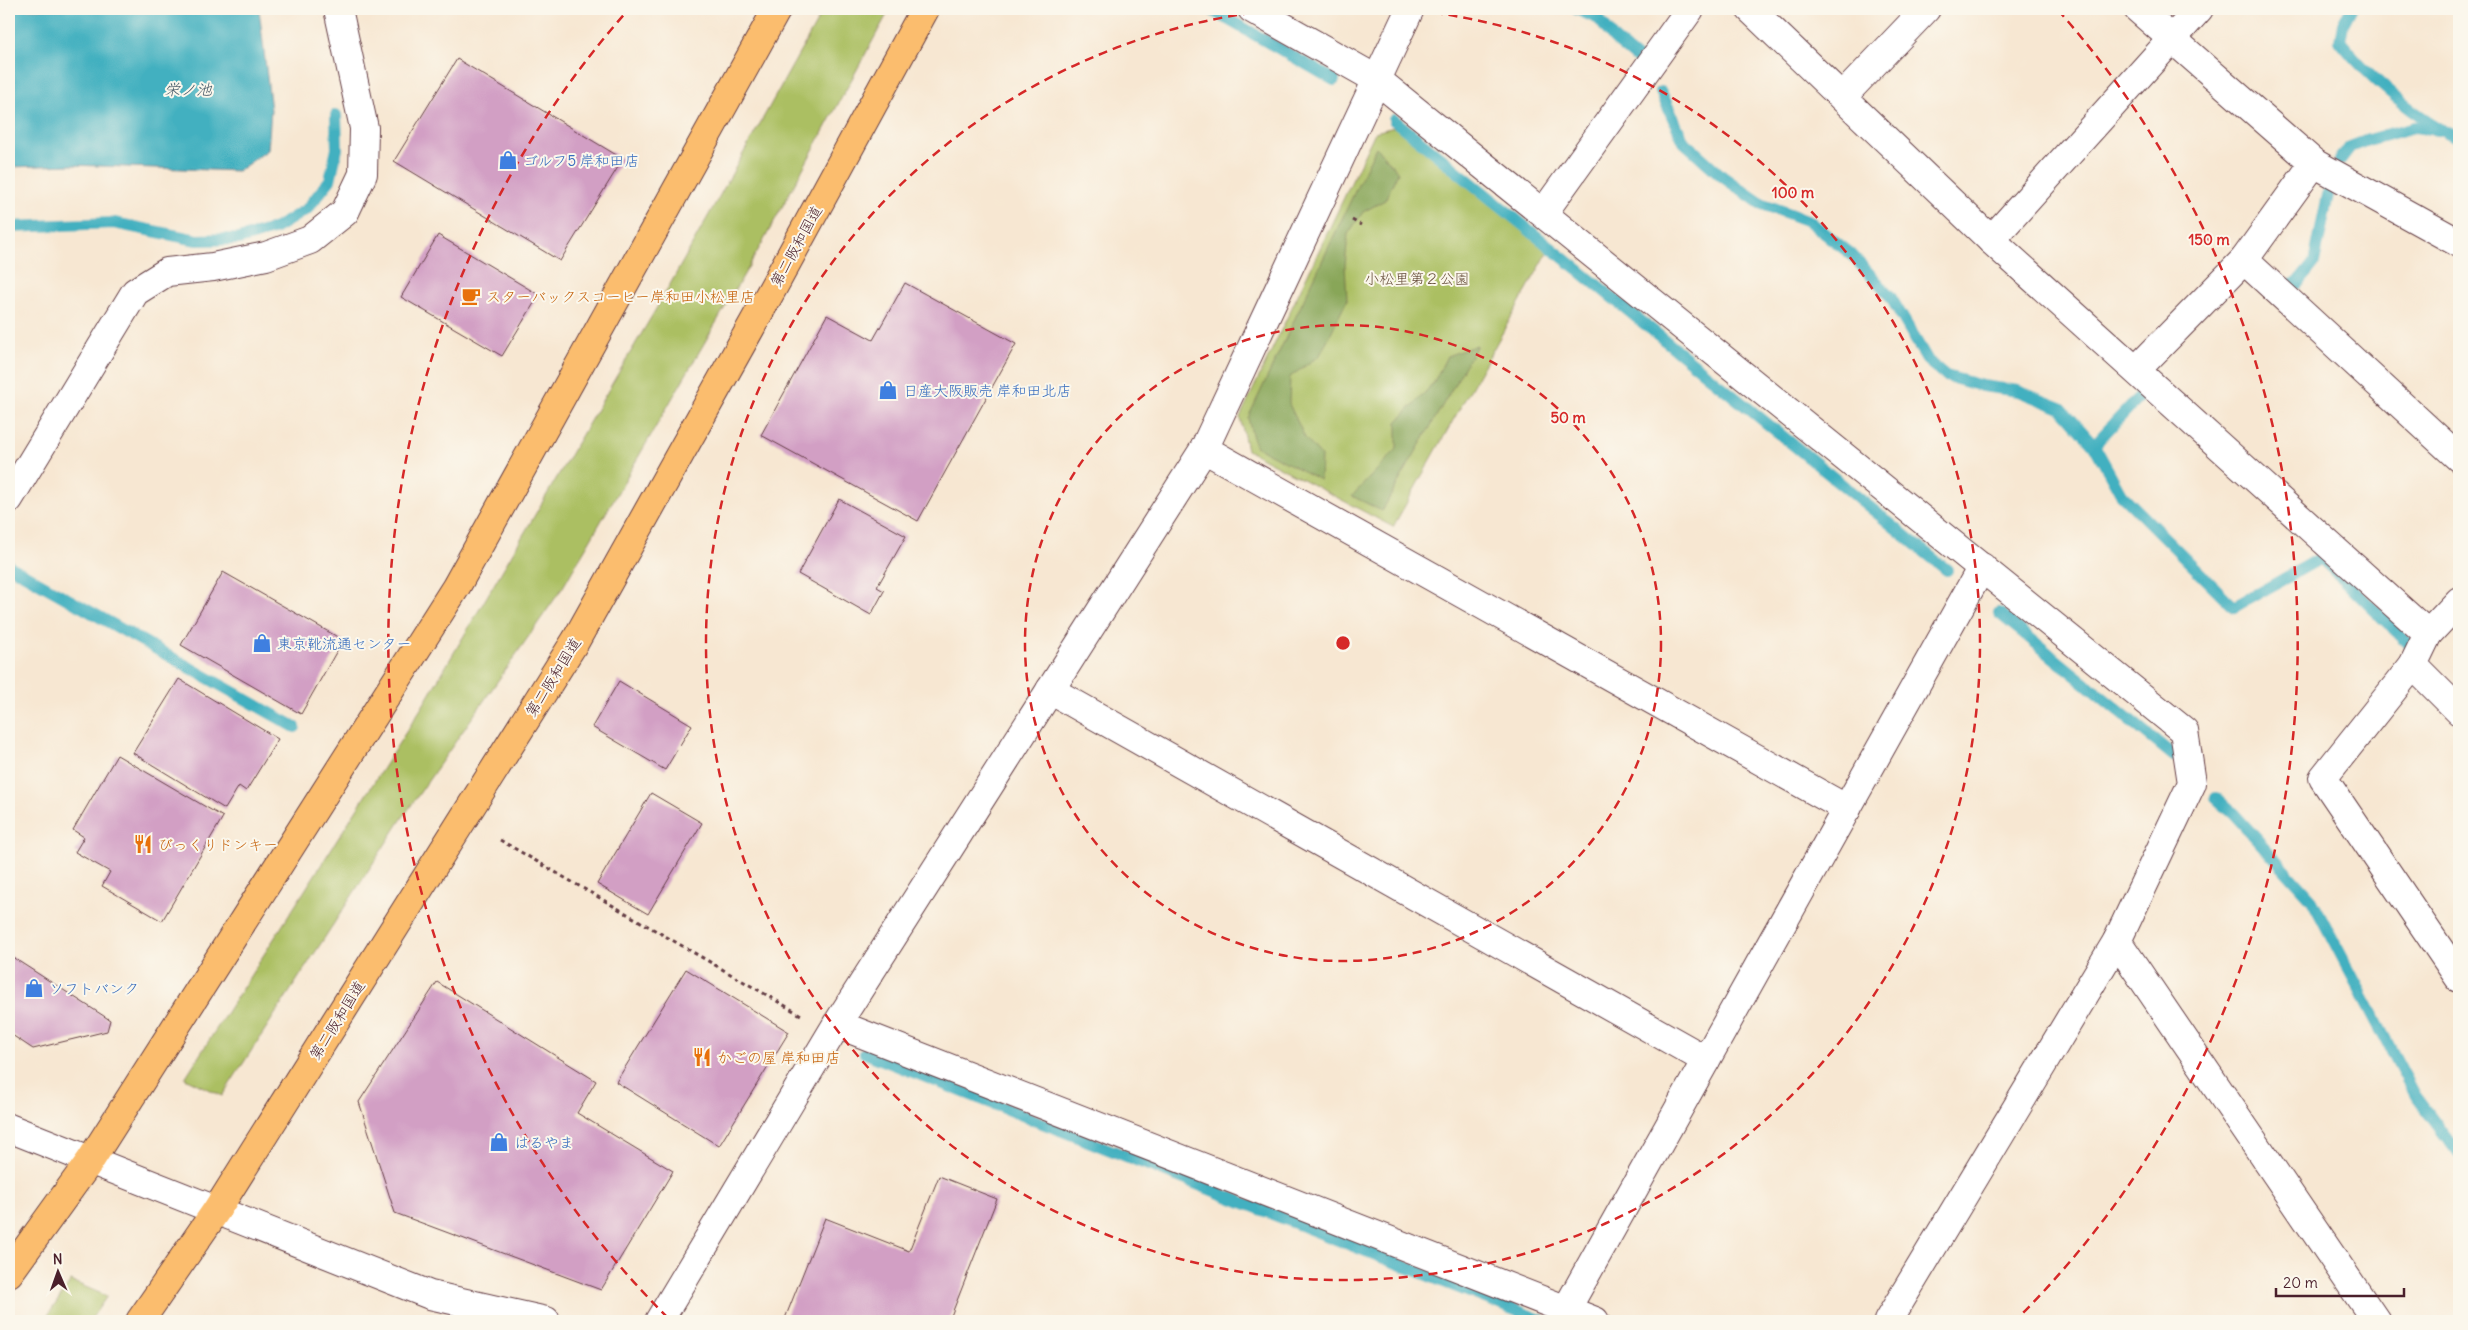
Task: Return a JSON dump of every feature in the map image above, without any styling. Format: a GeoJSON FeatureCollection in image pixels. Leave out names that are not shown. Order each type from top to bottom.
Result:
{"type":"FeatureCollection","features":[{"type":"Feature","properties":{"kind":"highway"},"geometry":{"type":"LineString","coordinates":[[9,1273],[90,1161],[456,587],[777,9]]}},
{"type":"Feature","properties":{"kind":"highway","name":"第二阪和国道"},"geometry":{"type":"LineString","coordinates":[[140,1321],[216,1211],[576,640],[774,286],[925,9]]}},
{"type":"Feature","properties":{"kind":"street"},"geometry":{"type":"LineString","coordinates":[[9,499],[135,292],[167,272],[213,267],[266,256],[310,240],[346,212],[363,174],[364,128],[338,9]]}},
{"type":"Feature","properties":{"kind":"street"},"geometry":{"type":"LineString","coordinates":[[1252,9],[1376,79],[1544,212],[2184,731],[2192,783],[2117,941],[1888,1321]]}},
{"type":"Feature","properties":{"kind":"street"},"geometry":{"type":"LineString","coordinates":[[659,1321],[838,1024],[1204,449],[1410,9]]}},
{"type":"Feature","properties":{"kind":"street"},"geometry":{"type":"LineString","coordinates":[[1544,212],[1690,9]]}},
{"type":"Feature","properties":{"kind":"street"},"geometry":{"type":"LineString","coordinates":[[1750,9],[1991,240],[2137,369],[2428,634]]}},
{"type":"Feature","properties":{"kind":"street"},"geometry":{"type":"LineString","coordinates":[[1842,96],[1926,9]]}},
{"type":"Feature","properties":{"kind":"street"},"geometry":{"type":"LineString","coordinates":[[2138,9],[2314,163],[2459,243]]}},
{"type":"Feature","properties":{"kind":"street"},"geometry":{"type":"LineString","coordinates":[[1991,240],[2198,9]]}},
{"type":"Feature","properties":{"kind":"street"},"geometry":{"type":"LineString","coordinates":[[2137,369],[2244,260],[2314,163]]}},
{"type":"Feature","properties":{"kind":"street"},"geometry":{"type":"LineString","coordinates":[[2244,260],[2459,458]]}},
{"type":"Feature","properties":{"kind":"street"},"geometry":{"type":"LineString","coordinates":[[1204,449],[1847,809]]}},
{"type":"Feature","properties":{"kind":"street"},"geometry":{"type":"LineString","coordinates":[[1566,1310],[1982,567]]}},
{"type":"Feature","properties":{"kind":"street"},"geometry":{"type":"LineString","coordinates":[[2459,601],[2428,634],[2413,665],[2323,778],[2459,978]]}},
{"type":"Feature","properties":{"kind":"street"},"geometry":{"type":"LineString","coordinates":[[2413,665],[2459,710]]}},
{"type":"Feature","properties":{"kind":"street"},"geometry":{"type":"LineString","coordinates":[[1050,690],[1706,1060]]}},
{"type":"Feature","properties":{"kind":"street"},"geometry":{"type":"LineString","coordinates":[[2117,941],[2376,1321]]}},
{"type":"Feature","properties":{"kind":"street"},"geometry":{"type":"LineString","coordinates":[[838,1024],[1595,1321]]}},
{"type":"Feature","properties":{"kind":"street"},"geometry":{"type":"LineString","coordinates":[[9,1128],[430,1295],[546,1321]]}},
{"type":"Feature","properties":{"kind":"street"},"geometry":{"type":"LineString","coordinates":[[430,1295],[470,1321]]}},
{"type":"Feature","properties":{"kind":"path"},"geometry":{"type":"LineString","coordinates":[[500,840],[808,1020],[838,1024]]}},
{"type":"Feature","properties":{"kind":"green space"},"geometry":{"type":"Polygon","coordinates":[[[824,9],[890,9],[764,240],[563,587],[401,820],[222,1096],[185,1078],[422,707],[663,297],[824,9]]]}},
{"type":"Feature","properties":{"kind":"green space","name":"小松里第２公園"},"geometry":{"type":"Polygon","coordinates":[[[1398,126],[1548,252],[1393,527],[1247,450],[1240,417],[1375,132],[1398,126]]]}},
{"type":"Feature","properties":{"kind":"green space"},"geometry":{"type":"Polygon","coordinates":[[[1376,147],[1398,172],[1385,200],[1363,212],[1348,234],[1345,266],[1347,300],[1320,355],[1290,377],[1289,404],[1305,438],[1321,456],[1320,480],[1255,446],[1248,418],[1376,147]]]}},
{"type":"Feature","properties":{"kind":"green space"},"geometry":{"type":"Polygon","coordinates":[[[1477,345],[1382,511],[1352,496],[1397,449],[1397,422],[1433,384],[1447,356],[1477,345]]]}},
{"type":"Feature","properties":{"kind":"green space"},"geometry":{"type":"Polygon","coordinates":[[[71,1281],[107,1296],[90,1321],[44,1321],[71,1281]]]}},
{"type":"Feature","properties":{"kind":"water","name":"栄ノ池"},"geometry":{"type":"Polygon","coordinates":[[[9,9],[259,9],[271,110],[268,150],[238,171],[72,165],[9,167],[9,9]]]}},
{"type":"Feature","properties":{"kind":"building","name":"ゴルフ5 岸和田店"},"geometry":{"type":"Polygon","coordinates":[[[457,59],[623,159],[560,261],[394,161],[457,59]]]}},
{"type":"Feature","properties":{"kind":"building"},"geometry":{"type":"Polygon","coordinates":[[[438,235],[539,295],[502,356],[401,297],[438,235]]]}},
{"type":"Feature","properties":{"kind":"building","name":"日産大阪販売 岸和田北店"},"geometry":{"type":"Polygon","coordinates":[[[905,283],[1016,344],[918,521],[761,435],[827,315],[873,340],[905,283]]]}},
{"type":"Feature","properties":{"kind":"building"},"geometry":{"type":"Polygon","coordinates":[[[839,499],[906,536],[877,587],[884,591],[871,615],[798,574],[839,499]]]}},
{"type":"Feature","properties":{"kind":"building","name":"東京靴流通センター"},"geometry":{"type":"Polygon","coordinates":[[[223,572],[343,640],[301,714],[181,645],[223,572]]]}},
{"type":"Feature","properties":{"kind":"building"},"geometry":{"type":"Polygon","coordinates":[[[179,679],[278,739],[246,791],[239,786],[225,809],[133,753],[179,679]]]}},
{"type":"Feature","properties":{"kind":"building"},"geometry":{"type":"Polygon","coordinates":[[[619,681],[692,725],[665,770],[592,727],[619,681]]]}},
{"type":"Feature","properties":{"kind":"building","name":"びっくりドンキー"},"geometry":{"type":"Polygon","coordinates":[[[117,755],[223,817],[162,921],[102,886],[110,872],[75,852],[84,837],[73,830],[117,755]]]}},
{"type":"Feature","properties":{"kind":"building"},"geometry":{"type":"Polygon","coordinates":[[[651,793],[702,823],[648,914],[597,884],[651,793]]]}},
{"type":"Feature","properties":{"kind":"building","name":"ソフトバンク"},"geometry":{"type":"Polygon","coordinates":[[[9,955],[110,1020],[107,1031],[33,1049],[9,1033],[9,955]]]}},
{"type":"Feature","properties":{"kind":"building","name":"かごの屋 岸和田店"},"geometry":{"type":"Polygon","coordinates":[[[686,969],[789,1032],[719,1146],[616,1082],[686,969]]]}},
{"type":"Feature","properties":{"kind":"building","name":"はるやま"},"geometry":{"type":"Polygon","coordinates":[[[437,982],[596,1081],[577,1113],[673,1171],[601,1290],[395,1213],[359,1102],[437,982]]]}},
{"type":"Feature","properties":{"kind":"building"},"geometry":{"type":"Polygon","coordinates":[[[939,1176],[997,1199],[949,1321],[784,1321],[825,1218],[909,1251],[939,1176]]]}},
{"type":"Feature","properties":{"kind":"waterway"},"geometry":{"type":"LineString","coordinates":[[1210,9],[1334,80]]}},
{"type":"Feature","properties":{"kind":"waterway"},"geometry":{"type":"LineString","coordinates":[[1576,9],[1599,19],[1614,39],[1638,59]]}},
{"type":"Feature","properties":{"kind":"waterway"},"geometry":{"type":"LineString","coordinates":[[2351,9],[2343,24],[2340,41],[2351,55],[2379,83],[2411,109],[2459,138]]}},
{"type":"Feature","properties":{"kind":"waterway"},"geometry":{"type":"LineString","coordinates":[[1661,92],[1684,142],[1723,177],[1760,203],[1809,221],[1851,254],[1890,296],[1928,361],[1946,376],[1982,386],[2018,391],[2061,408],[2094,445],[2121,494],[2234,607],[2321,558],[2409,644]]}},
{"type":"Feature","properties":{"kind":"waterway"},"geometry":{"type":"LineString","coordinates":[[9,227],[114,223],[197,240],[239,239],[276,228],[307,209],[330,180],[337,149],[336,115]]}},
{"type":"Feature","properties":{"kind":"waterway"},"geometry":{"type":"LineString","coordinates":[[1394,120],[1947,570]]}},
{"type":"Feature","properties":{"kind":"waterway"},"geometry":{"type":"LineString","coordinates":[[2340,160],[2350,147],[2368,140],[2414,127],[2438,130]]}},
{"type":"Feature","properties":{"kind":"waterway"},"geometry":{"type":"LineString","coordinates":[[2288,286],[2298,283],[2314,263],[2329,190]]}},
{"type":"Feature","properties":{"kind":"waterway"},"geometry":{"type":"LineString","coordinates":[[2094,445],[2140,396]]}},
{"type":"Feature","properties":{"kind":"waterway"},"geometry":{"type":"LineString","coordinates":[[9,566],[295,727]]}},
{"type":"Feature","properties":{"kind":"waterway"},"geometry":{"type":"LineString","coordinates":[[1999,613],[2174,756]]}},
{"type":"Feature","properties":{"kind":"waterway"},"geometry":{"type":"LineString","coordinates":[[2216,798],[2234,814],[2312,900],[2415,1095],[2459,1154]]}},
{"type":"Feature","properties":{"kind":"waterway"},"geometry":{"type":"LineString","coordinates":[[865,1053],[1543,1321]]}},
{"type":"Feature","properties":{"kind":"place","name":"ゴルフ5 岸和田店"},"geometry":{"type":"Point","coordinates":[508,160]}},
{"type":"Feature","properties":{"kind":"place","name":"スターバックスコーヒー岸和田小松里店"},"geometry":{"type":"Point","coordinates":[471,296]}},
{"type":"Feature","properties":{"kind":"place","name":"日産大阪販売 岸和田北店"},"geometry":{"type":"Point","coordinates":[888,390]}},
{"type":"Feature","properties":{"kind":"place","name":"東京靴流通センター"},"geometry":{"type":"Point","coordinates":[262,643]}},
{"type":"Feature","properties":{"kind":"place","name":"びっくりドンキー"},"geometry":{"type":"Point","coordinates":[143,844]}},
{"type":"Feature","properties":{"kind":"place","name":"ソフトバンク"},"geometry":{"type":"Point","coordinates":[34,988]}},
{"type":"Feature","properties":{"kind":"place","name":"かごの屋 岸和田店"},"geometry":{"type":"Point","coordinates":[702,1057]}},
{"type":"Feature","properties":{"kind":"place","name":"はるやま"},"geometry":{"type":"Point","coordinates":[499,1142]}}]}
